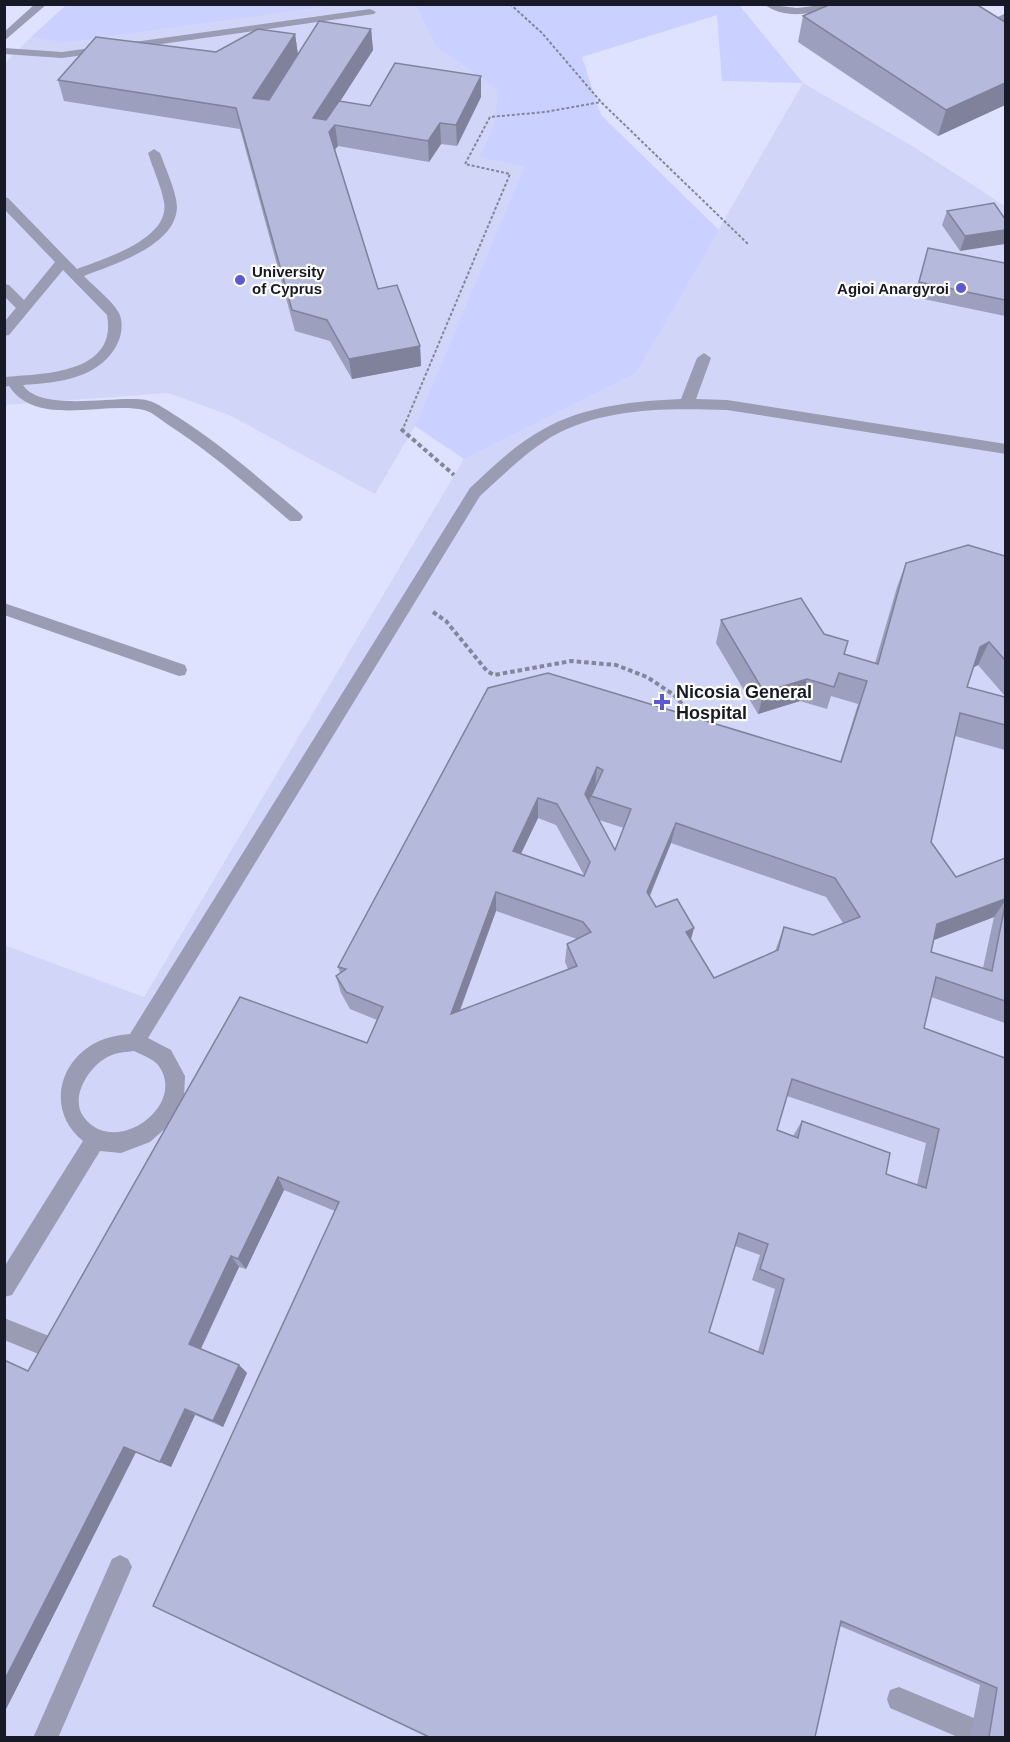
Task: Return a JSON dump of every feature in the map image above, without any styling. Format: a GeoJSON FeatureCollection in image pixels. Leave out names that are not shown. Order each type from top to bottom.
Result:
{"type":"FeatureCollection","features":[{"type":"Feature","properties":{"kind":"street"},"geometry":{"type":"LineString","coordinates":[[4,38],[42,4]]}},
{"type":"Feature","properties":{"kind":"street"},"geometry":{"type":"LineString","coordinates":[[769,4],[779,9],[798,12],[825,4]]}},
{"type":"Feature","properties":{"kind":"street"},"geometry":{"type":"LineString","coordinates":[[4,51],[62,55],[370,12]]}},
{"type":"Feature","properties":{"kind":"street"},"geometry":{"type":"LineString","coordinates":[[990,24],[1005,16]]}},
{"type":"Feature","properties":{"kind":"street"},"geometry":{"type":"LineString","coordinates":[[76,274],[136,249],[153,239],[168,221],[172,211],[171,204],[154,153]]}},
{"type":"Feature","properties":{"kind":"street"},"geometry":{"type":"LineString","coordinates":[[4,201],[113,314],[117,334],[107,350],[93,363],[73,373],[9,382],[15,390],[24,397],[54,405],[147,405],[195,434],[295,517]]}},
{"type":"Feature","properties":{"kind":"street"},"geometry":{"type":"LineString","coordinates":[[4,332],[63,261]]}},
{"type":"Feature","properties":{"kind":"street"},"geometry":{"type":"LineString","coordinates":[[4,288],[24,308]]}},
{"type":"Feature","properties":{"kind":"street"},"geometry":{"type":"LineString","coordinates":[[687,403],[704,358]]}},
{"type":"Feature","properties":{"kind":"street"},"geometry":{"type":"LineString","coordinates":[[136,1042],[475,492],[512,458],[557,427],[599,414],[646,404],[687,403],[727,405],[1005,449]]}},
{"type":"Feature","properties":{"kind":"street"},"geometry":{"type":"LineString","coordinates":[[4,609],[179,670]]}},
{"type":"Feature","properties":{"kind":"street"},"geometry":{"type":"LineString","coordinates":[[136,1042],[153,1047],[166,1057],[174,1070],[177,1087],[173,1104],[164,1119],[150,1132],[133,1140],[114,1143],[96,1139],[83,1131],[74,1119],[70,1104],[71,1088],[78,1072],[89,1059],[104,1049],[120,1043],[136,1042]]}},
{"type":"Feature","properties":{"kind":"street"},"geometry":{"type":"LineString","coordinates":[[4,1287],[96,1139]]}},
{"type":"Feature","properties":{"kind":"street"},"geometry":{"type":"LineString","coordinates":[[4,1329],[51,1348]]}},
{"type":"Feature","properties":{"kind":"street"},"geometry":{"type":"LineString","coordinates":[[45,1737],[120,1567]]}},
{"type":"Feature","properties":{"kind":"street"},"geometry":{"type":"LineString","coordinates":[[899,1700],[972,1730]]}},
{"type":"Feature","properties":{"kind":"path"},"geometry":{"type":"LineString","coordinates":[[510,4],[542,33],[601,102],[748,244]]}},
{"type":"Feature","properties":{"kind":"path"},"geometry":{"type":"LineString","coordinates":[[475,492],[401,430],[510,174],[465,164],[489,117],[545,112],[601,102]]}},
{"type":"Feature","properties":{"kind":"path"},"geometry":{"type":"LineString","coordinates":[[411,595],[446,621],[487,670],[494,675],[571,661],[616,666],[647,677],[674,695],[697,720]]}},
{"type":"Feature","properties":{"kind":"shaded area"},"geometry":{"type":"Polygon","coordinates":[[[66,5],[339,5],[62,43],[31,37],[66,5]]]}},
{"type":"Feature","properties":{"kind":"shaded area","name":"University of Cyprus"},"geometry":{"type":"Polygon","coordinates":[[[339,5],[416,5],[437,46],[498,90],[494,124],[479,157],[524,167],[415,426],[375,494],[229,415],[168,393],[5,405],[5,63],[31,37],[62,43],[339,5]]]}},
{"type":"Feature","properties":{"kind":"shaded area"},"geometry":{"type":"Polygon","coordinates":[[[416,5],[739,5],[803,83],[722,81],[717,15],[582,57],[601,115],[719,230],[636,373],[464,459],[415,426],[524,167],[479,157],[494,124],[498,90],[436,46],[416,5]]]}},
{"type":"Feature","properties":{"kind":"shaded area","name":"Nicosia General Hospital"},"geometry":{"type":"Polygon","coordinates":[[[803,83],[914,147],[1005,206],[1005,1737],[5,1737],[4,945],[144,997],[464,459],[636,373],[803,83]]]}},
{"type":"Feature","properties":{"kind":"building"},"geometry":{"type":"Polygon","coordinates":[[[831,4],[976,4],[1005,22],[1005,83],[946,110],[803,16],[831,4]]]}},
{"type":"Feature","properties":{"kind":"building"},"geometry":{"type":"Polygon","coordinates":[[[319,21],[371,29],[313,118],[326,120],[339,101],[370,106],[395,63],[481,76],[456,125],[440,123],[428,141],[335,125],[329,132],[378,289],[397,285],[420,346],[349,359],[327,320],[292,310],[236,108],[58,80],[96,37],[216,52],[258,29],[295,34],[253,98],[269,100],[319,21]]]}},
{"type":"Feature","properties":{"kind":"building"},"geometry":{"type":"Polygon","coordinates":[[[994,203],[1005,219],[1005,230],[965,236],[947,211],[994,203]]]}},
{"type":"Feature","properties":{"kind":"building"},"geometry":{"type":"Polygon","coordinates":[[[928,248],[1005,263],[1005,300],[919,282],[928,248]]]}},
{"type":"Feature","properties":{"kind":"building","name":"Nicosia General Hospital"},"geometry":{"type":"Polygon","coordinates":[[[968,545],[1005,556],[1005,660],[989,642],[980,647],[967,687],[1005,697],[1005,725],[960,713],[931,842],[956,877],[1005,858],[1005,899],[937,924],[931,952],[992,971],[1005,905],[1005,1001],[936,977],[924,1028],[1005,1058],[1005,1737],[989,1737],[997,1688],[841,1621],[815,1737],[429,1737],[153,1606],[339,1202],[278,1177],[238,1259],[231,1256],[189,1344],[239,1365],[213,1421],[185,1409],[160,1462],[124,1447],[4,1681],[4,1360],[28,1371],[240,997],[367,1043],[383,1007],[346,992],[336,976],[346,969],[338,967],[488,688],[548,673],[841,762],[867,681],[839,673],[834,687],[807,679],[764,692],[721,620],[801,598],[824,634],[848,641],[844,654],[878,664],[906,563],[968,545]],[[597,767],[585,794],[615,850],[631,809],[591,796],[603,770],[597,767]],[[538,798],[513,851],[584,876],[590,862],[557,804],[538,798]],[[676,823],[647,892],[656,907],[677,899],[694,928],[686,932],[714,978],[778,950],[784,927],[813,935],[860,917],[835,878],[676,823]],[[496,892],[451,1014],[577,966],[567,944],[591,932],[583,922],[496,892]],[[792,1079],[777,1130],[798,1138],[802,1121],[890,1153],[886,1174],[926,1188],[939,1129],[792,1079]],[[739,1233],[709,1332],[763,1354],[784,1279],[760,1269],[768,1244],[739,1233]]]}},
{"type":"Feature","properties":{"kind":"place","name":"University of Cyprus"},"geometry":{"type":"Point","coordinates":[240,280]}},
{"type":"Feature","properties":{"kind":"place","name":"Agioi Anargyroi"},"geometry":{"type":"Point","coordinates":[961,288]}},
{"type":"Feature","properties":{"kind":"place","name":"Nicosia General Hospital"},"geometry":{"type":"Point","coordinates":[662,702]}}]}
